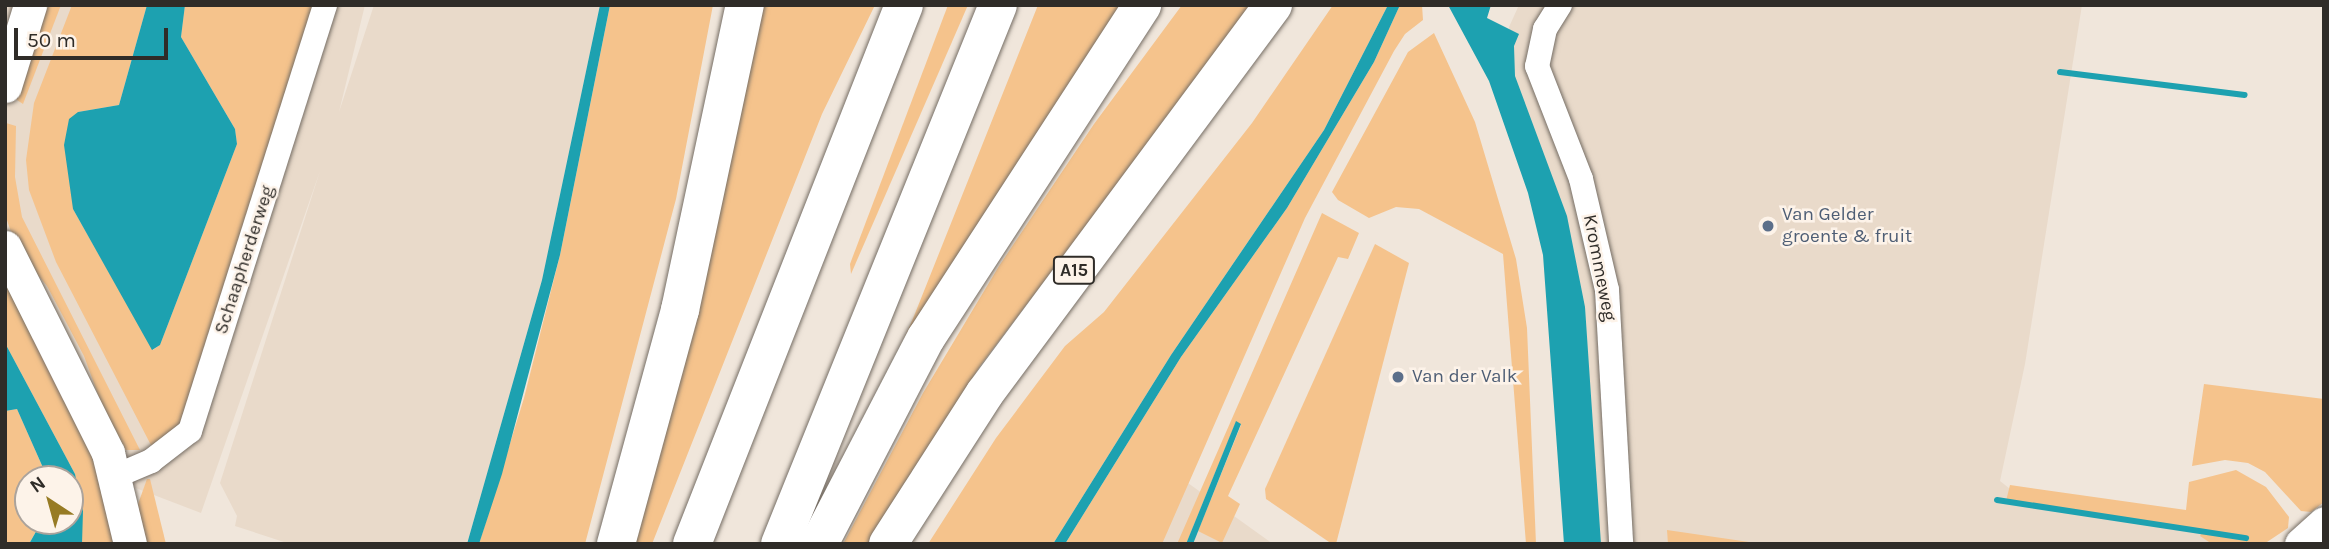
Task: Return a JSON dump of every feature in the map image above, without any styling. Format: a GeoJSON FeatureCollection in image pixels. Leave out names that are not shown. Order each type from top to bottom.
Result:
{"type":"FeatureCollection","features":[{"type":"Feature","properties":{"kind":"highway"},"geometry":{"type":"LineString","coordinates":[[616,544],[677,323],[745,5]]}},
{"type":"Feature","properties":{"kind":"highway"},"geometry":{"type":"LineString","coordinates":[[692,544],[904,5]]}},
{"type":"Feature","properties":{"kind":"highway"},"geometry":{"type":"LineString","coordinates":[[780,544],[998,5]]}},
{"type":"Feature","properties":{"kind":"highway"},"geometry":{"type":"LineString","coordinates":[[819,544],[926,338],[1142,5]]}},
{"type":"Feature","properties":{"kind":"highway","name":"A15"},"geometry":{"type":"LineString","coordinates":[[888,544],[985,393],[1273,5]]}},
{"type":"Feature","properties":{"kind":"street"},"geometry":{"type":"LineString","coordinates":[[5,86],[30,5]]}},
{"type":"Feature","properties":{"kind":"street","name":"Schaapherderweg"},"geometry":{"type":"LineString","coordinates":[[116,476],[151,461],[190,431],[325,5]]}},
{"type":"Feature","properties":{"kind":"street","name":"Krommeweg"},"geometry":{"type":"LineString","coordinates":[[1560,5],[1542,39],[1537,66],[1581,179],[1607,290],[1621,544]]}},
{"type":"Feature","properties":{"kind":"street"},"geometry":{"type":"LineString","coordinates":[[5,247],[95,423],[116,476],[130,544]]}},
{"type":"Feature","properties":{"kind":"street"},"geometry":{"type":"LineString","coordinates":[[2301,544],[2324,523]]}},
{"type":"Feature","properties":{"kind":"shaded area"},"geometry":{"type":"Polygon","coordinates":[[[5,5],[365,5],[339,112],[374,5],[600,5],[542,280],[467,544],[290,544],[235,526],[237,516],[220,483],[320,171],[201,513],[84,468],[84,465],[76,465],[5,438],[5,5]]]}},
{"type":"Feature","properties":{"kind":"shaded area"},"geometry":{"type":"Polygon","coordinates":[[[42,5],[61,5],[23,104],[14,98],[42,5]]]}},
{"type":"Feature","properties":{"kind":"shaded area"},"geometry":{"type":"Polygon","coordinates":[[[72,5],[147,5],[119,105],[78,112],[73,209],[153,350],[160,345],[237,144],[235,129],[181,37],[185,5],[315,5],[182,425],[153,449],[56,262],[29,190],[26,160],[34,103],[72,5]]]}},
{"type":"Feature","properties":{"kind":"shaded area"},"geometry":{"type":"Polygon","coordinates":[[[610,5],[713,5],[676,199],[585,544],[479,544],[524,398],[560,255],[610,5]]]}},
{"type":"Feature","properties":{"kind":"shaded area"},"geometry":{"type":"Polygon","coordinates":[[[761,5],[875,5],[822,114],[652,544],[632,544],[761,5]]]}},
{"type":"Feature","properties":{"kind":"shaded area"},"geometry":{"type":"Polygon","coordinates":[[[948,5],[968,5],[851,274],[850,264],[948,5]]]}},
{"type":"Feature","properties":{"kind":"shaded area"},"geometry":{"type":"Polygon","coordinates":[[[1038,5],[1129,5],[860,439],[914,316],[1038,5]]]}},
{"type":"Feature","properties":{"kind":"shaded area"},"geometry":{"type":"Polygon","coordinates":[[[1182,5],[1253,5],[980,366],[869,544],[843,544],[923,393],[999,266],[1094,124],[1182,5]]]}},
{"type":"Feature","properties":{"kind":"shaded area"},"geometry":{"type":"Polygon","coordinates":[[[1333,5],[1388,5],[1324,130],[1171,355],[1053,544],[928,544],[996,438],[1065,346],[1104,312],[1252,123],[1333,5]]]}},
{"type":"Feature","properties":{"kind":"shaded area"},"geometry":{"type":"Polygon","coordinates":[[[1400,5],[1422,5],[1423,20],[1405,34],[1394,51],[1305,218],[1162,544],[1065,544],[1181,357],[1287,208],[1374,62],[1400,5]]]}},
{"type":"Feature","properties":{"kind":"shaded area"},"geometry":{"type":"Polygon","coordinates":[[[1519,5],[2082,5],[2025,364],[2000,481],[2019,496],[2249,534],[2236,544],[1587,544],[1584,388],[1506,74],[1509,27],[1519,5]]]}},
{"type":"Feature","properties":{"kind":"shaded area"},"geometry":{"type":"Polygon","coordinates":[[[1434,33],[1475,122],[1516,259],[1527,328],[1536,544],[1526,544],[1503,254],[1419,209],[1396,207],[1369,218],[1338,200],[1332,192],[1408,52],[1434,33]]]}},
{"type":"Feature","properties":{"kind":"shaded area"},"geometry":{"type":"Polygon","coordinates":[[[6,123],[16,126],[15,177],[22,217],[140,450],[125,450],[115,441],[84,356],[47,286],[17,250],[5,214],[6,123]]]}},
{"type":"Feature","properties":{"kind":"shaded area"},"geometry":{"type":"Polygon","coordinates":[[[1322,213],[1359,233],[1348,259],[1338,257],[1228,496],[1240,504],[1222,543],[1198,531],[1241,425],[1236,422],[1186,544],[1177,544],[1322,213]]]}},
{"type":"Feature","properties":{"kind":"shaded area"},"geometry":{"type":"Polygon","coordinates":[[[1375,244],[1409,263],[1336,544],[1332,544],[1266,499],[1265,489],[1375,244]]]}},
{"type":"Feature","properties":{"kind":"shaded area"},"geometry":{"type":"Polygon","coordinates":[[[5,273],[90,438],[118,544],[82,544],[84,465],[70,465],[5,343],[5,273]]]}},
{"type":"Feature","properties":{"kind":"shaded area"},"geometry":{"type":"Polygon","coordinates":[[[2204,384],[2324,399],[2324,502],[2311,512],[2301,511],[2265,472],[2248,463],[2225,460],[2192,466],[2204,384]]]}},
{"type":"Feature","properties":{"kind":"shaded area"},"geometry":{"type":"Polygon","coordinates":[[[17,409],[42,465],[14,465],[14,535],[34,535],[29,544],[5,544],[5,411],[17,409]]]}},
{"type":"Feature","properties":{"kind":"shaded area"},"geometry":{"type":"Polygon","coordinates":[[[2236,470],[2266,487],[2289,517],[2288,528],[2264,544],[2212,544],[2200,536],[2202,532],[2006,501],[2010,485],[2186,510],[2189,482],[2236,470]]]}},
{"type":"Feature","properties":{"kind":"shaded area"},"geometry":{"type":"Polygon","coordinates":[[[1174,473],[1273,544],[1139,544],[1174,473]]]}},
{"type":"Feature","properties":{"kind":"shaded area"},"geometry":{"type":"Polygon","coordinates":[[[147,479],[150,479],[166,544],[142,544],[138,504],[147,479]]]}},
{"type":"Feature","properties":{"kind":"shaded area"},"geometry":{"type":"Polygon","coordinates":[[[1667,530],[1749,542],[1749,544],[1668,544],[1667,530]]]}},
{"type":"Feature","properties":{"kind":"water"},"geometry":{"type":"Polygon","coordinates":[[[147,5],[185,5],[181,37],[235,129],[237,144],[160,345],[152,350],[73,209],[64,145],[69,119],[78,112],[119,105],[147,5]]]}},
{"type":"Feature","properties":{"kind":"water"},"geometry":{"type":"Polygon","coordinates":[[[600,5],[610,5],[560,255],[502,474],[479,544],[467,544],[542,280],[600,5]]]}},
{"type":"Feature","properties":{"kind":"water"},"geometry":{"type":"Polygon","coordinates":[[[1388,5],[1400,5],[1374,62],[1287,208],[1181,357],[1065,544],[1053,544],[1171,355],[1324,130],[1388,5]]]}},
{"type":"Feature","properties":{"kind":"water"},"geometry":{"type":"Polygon","coordinates":[[[1448,5],[1491,5],[1487,18],[1519,34],[1514,46],[1515,76],[1567,216],[1585,307],[1601,544],[1564,544],[1543,255],[1528,193],[1489,81],[1448,5]]]}},
{"type":"Feature","properties":{"kind":"water"},"geometry":{"type":"Polygon","coordinates":[[[5,343],[70,465],[42,465],[17,409],[5,411],[5,343]]]}},
{"type":"Feature","properties":{"kind":"water"},"geometry":{"type":"Polygon","coordinates":[[[1236,421],[1241,424],[1193,544],[1186,544],[1236,421]]]}},
{"type":"Feature","properties":{"kind":"water"},"geometry":{"type":"Polygon","coordinates":[[[34,535],[82,535],[82,544],[29,544],[34,535]]]}},
{"type":"Feature","properties":{"kind":"waterway"},"geometry":{"type":"LineString","coordinates":[[2060,72],[2245,95]]}},
{"type":"Feature","properties":{"kind":"waterway"},"geometry":{"type":"LineString","coordinates":[[1997,500],[2246,538]]}},
{"type":"Feature","properties":{"kind":"place","name":"Van Gelder groente & fruit"},"geometry":{"type":"Point","coordinates":[1768,226]}},
{"type":"Feature","properties":{"kind":"place","name":"Van der Valk"},"geometry":{"type":"Point","coordinates":[1398,377]}}]}
